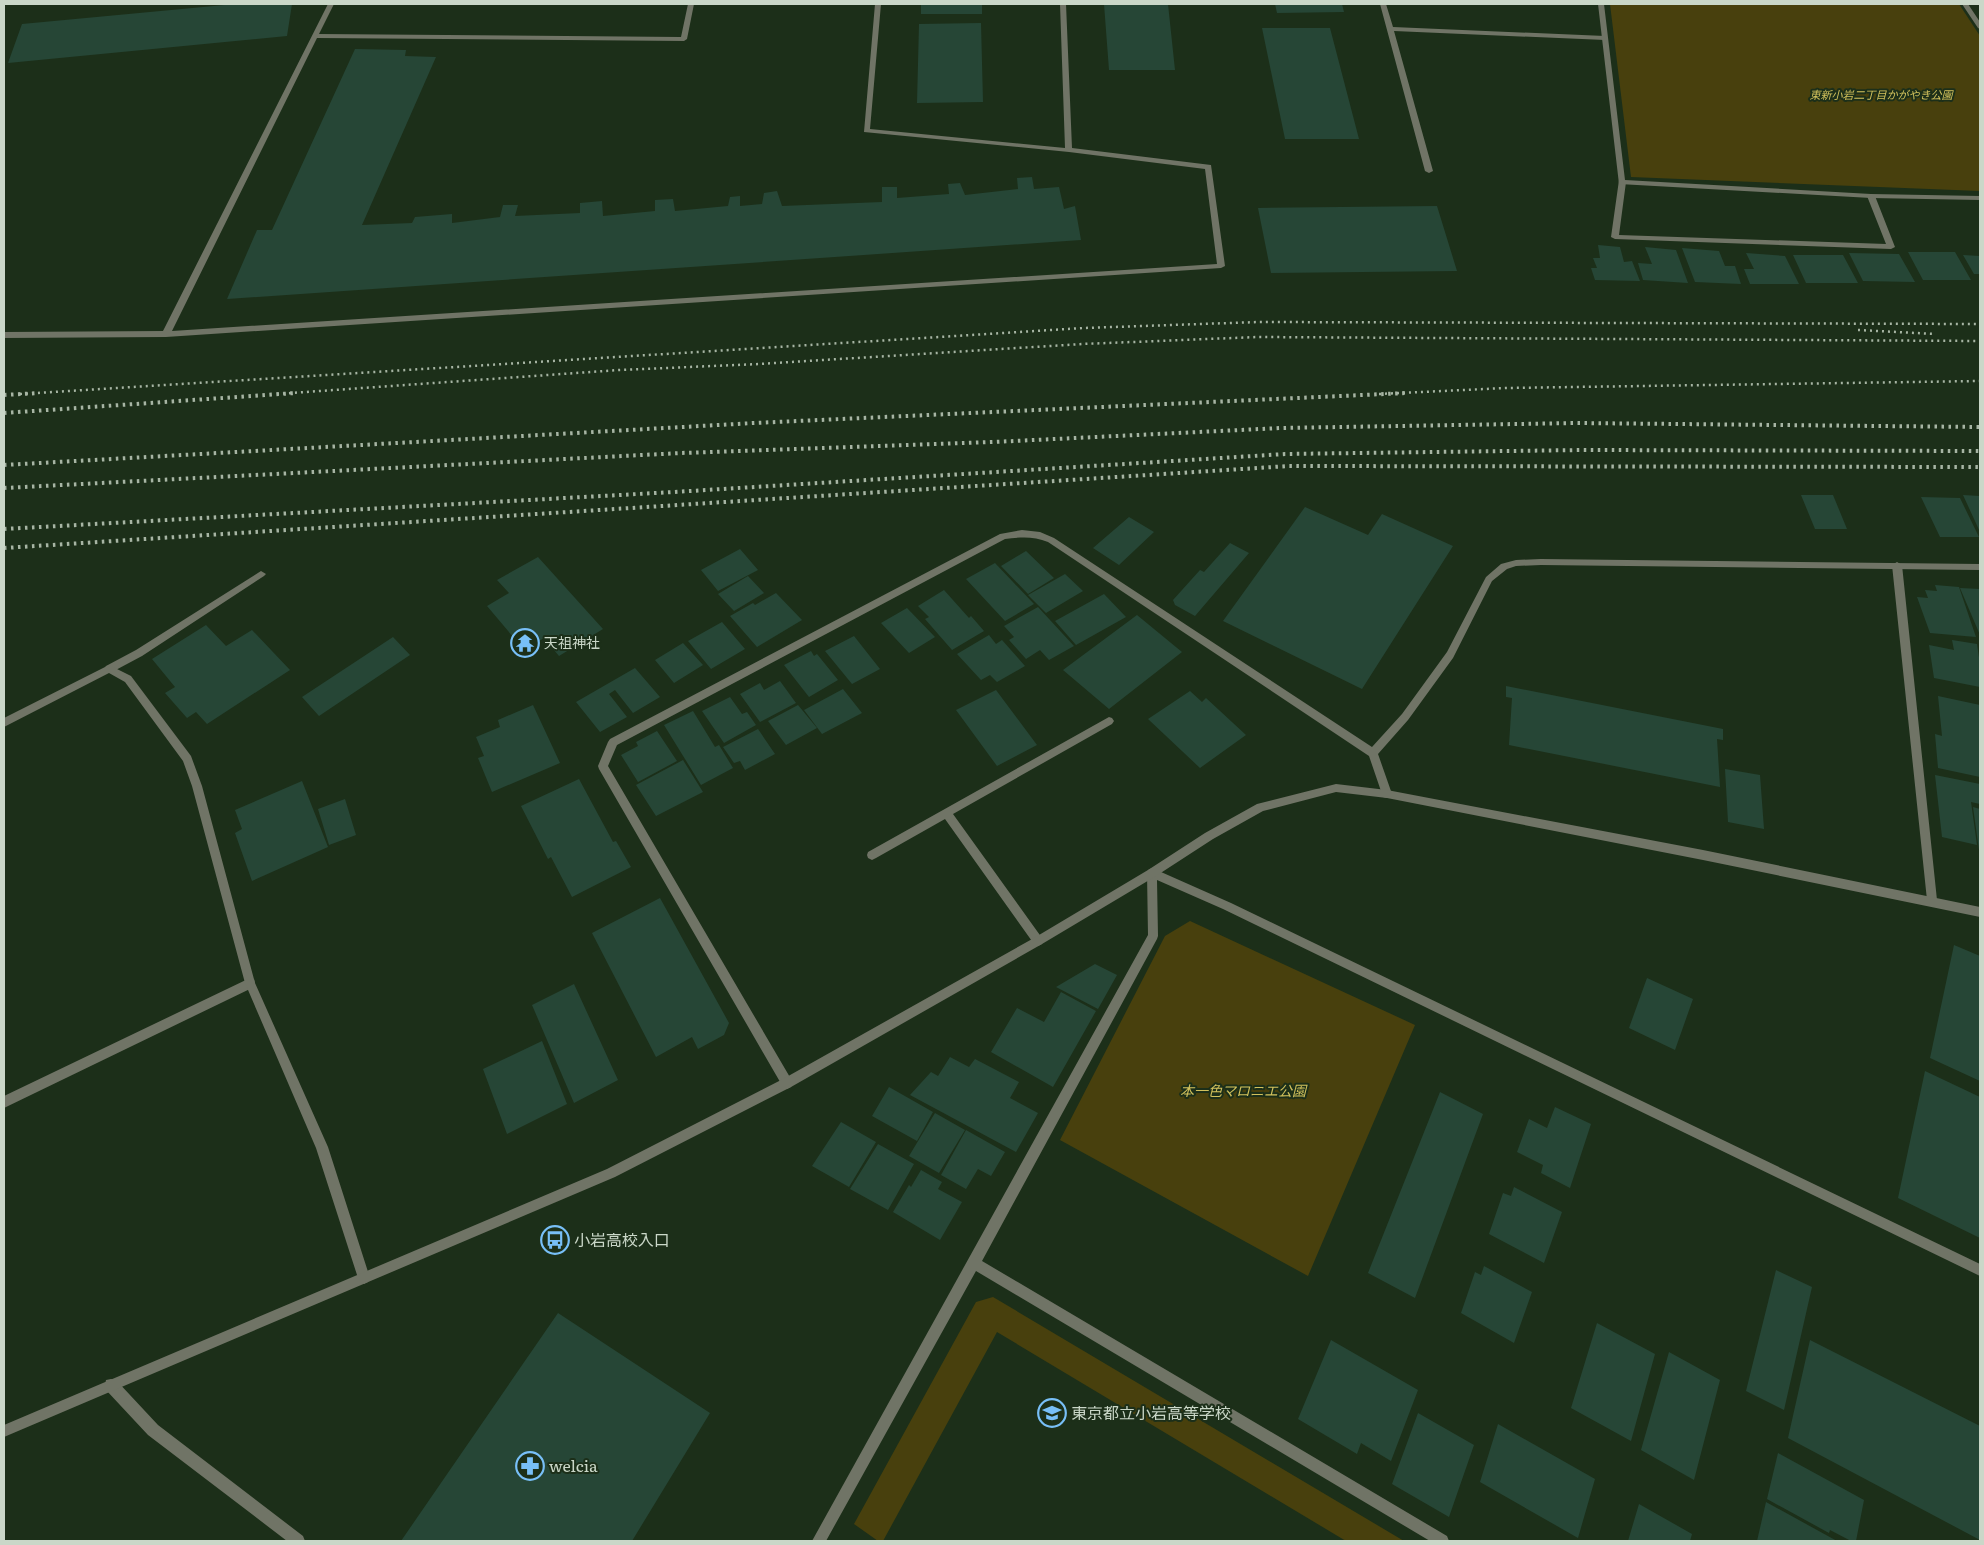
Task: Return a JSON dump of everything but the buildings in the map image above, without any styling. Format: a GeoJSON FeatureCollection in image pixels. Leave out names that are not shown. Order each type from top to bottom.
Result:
{"type":"FeatureCollection","features":[{"type":"Feature","properties":{"kind":"street"},"geometry":{"type":"LineString","coordinates":[[166,334],[331,4]]}},
{"type":"Feature","properties":{"kind":"street"},"geometry":{"type":"LineString","coordinates":[[315,36],[684,39],[691,4]]}},
{"type":"Feature","properties":{"kind":"street"},"geometry":{"type":"LineString","coordinates":[[4,335],[166,334],[1221,266],[1208,167],[1069,150],[866,131],[878,4]]}},
{"type":"Feature","properties":{"kind":"street"},"geometry":{"type":"LineString","coordinates":[[1063,4],[1069,150]]}},
{"type":"Feature","properties":{"kind":"street"},"geometry":{"type":"LineString","coordinates":[[1383,4],[1429,171]]}},
{"type":"Feature","properties":{"kind":"street"},"geometry":{"type":"LineString","coordinates":[[1601,4],[1622,182],[1615,238],[1891,246],[1871,196]]}},
{"type":"Feature","properties":{"kind":"street"},"geometry":{"type":"LineString","coordinates":[[1965,4],[1980,27]]}},
{"type":"Feature","properties":{"kind":"street"},"geometry":{"type":"LineString","coordinates":[[1390,28],[1605,38]]}},
{"type":"Feature","properties":{"kind":"street"},"geometry":{"type":"LineString","coordinates":[[1622,182],[1871,196],[1980,198]]}},
{"type":"Feature","properties":{"kind":"street"},"geometry":{"type":"LineString","coordinates":[[787,1083],[602,766],[613,742],[1003,536],[1021,533],[1044,536],[1051,540],[1373,753],[1387,794]]}},
{"type":"Feature","properties":{"kind":"street"},"geometry":{"type":"LineString","coordinates":[[1373,753],[1405,717],[1450,655],[1489,578],[1504,566],[1516,563],[1541,562],[1980,567]]}},
{"type":"Feature","properties":{"kind":"street"},"geometry":{"type":"LineString","coordinates":[[1896,565],[1932,900]]}},
{"type":"Feature","properties":{"kind":"street"},"geometry":{"type":"LineString","coordinates":[[4,723],[139,653],[260,574]]}},
{"type":"Feature","properties":{"kind":"street"},"geometry":{"type":"LineString","coordinates":[[110,668],[128,679],[186,759],[197,786],[250,983],[322,1147],[364,1278]]}},
{"type":"Feature","properties":{"kind":"street"},"geometry":{"type":"LineString","coordinates":[[872,855],[1109,721]]}},
{"type":"Feature","properties":{"kind":"street"},"geometry":{"type":"LineString","coordinates":[[4,1431],[611,1173],[787,1083],[1038,942],[1152,873],[1208,836],[1261,807],[1336,788],[1387,794],[1932,900],[1980,912]]}},
{"type":"Feature","properties":{"kind":"street"},"geometry":{"type":"LineString","coordinates":[[946,814],[1038,942]]}},
{"type":"Feature","properties":{"kind":"street"},"geometry":{"type":"LineString","coordinates":[[819,1541],[1153,936],[1152,873]]}},
{"type":"Feature","properties":{"kind":"street"},"geometry":{"type":"LineString","coordinates":[[1152,873],[1227,906],[1980,1270]]}},
{"type":"Feature","properties":{"kind":"street"},"geometry":{"type":"LineString","coordinates":[[4,1102],[250,983]]}},
{"type":"Feature","properties":{"kind":"street"},"geometry":{"type":"LineString","coordinates":[[974,1263],[1442,1541]]}},
{"type":"Feature","properties":{"kind":"street"},"geometry":{"type":"LineString","coordinates":[[111,1385],[152,1430],[298,1541]]}},
{"type":"Feature","properties":{"kind":"green space","name":"東新小岩二丁目かがやき公園"},"geometry":{"type":"Polygon","coordinates":[[[1610,4],[1959,4],[1980,36],[1980,191],[1631,177],[1610,4]]]}},
{"type":"Feature","properties":{"kind":"green space","name":"本一色マロニエ公園"},"geometry":{"type":"Polygon","coordinates":[[[1190,921],[1415,1025],[1308,1276],[1060,1140],[1165,936],[1190,921]]]}},
{"type":"Feature","properties":{"kind":"green space"},"geometry":{"type":"Polygon","coordinates":[[[993,1297],[1404,1541],[1346,1541],[997,1332],[883,1541],[878,1541],[854,1524],[976,1302],[993,1297]]]}},
{"type":"Feature","properties":{"kind":"railway"},"geometry":{"type":"LineString","coordinates":[[20,394],[1084,328],[1259,322],[1980,324]]}},
{"type":"Feature","properties":{"kind":"railway"},"geometry":{"type":"LineString","coordinates":[[1858,330],[1935,334]]}},
{"type":"Feature","properties":{"kind":"railway"},"geometry":{"type":"LineString","coordinates":[[277,394],[619,370],[759,364],[1082,344],[1258,337],[1980,341]]}},
{"type":"Feature","properties":{"kind":"railway"},"geometry":{"type":"LineString","coordinates":[[1379,394],[1506,388],[1980,381]]}},
{"type":"Feature","properties":{"kind":"railway"},"geometry":{"type":"LineString","coordinates":[[4,395],[39,393]]}},
{"type":"Feature","properties":{"kind":"railway"},"geometry":{"type":"LineString","coordinates":[[4,413],[295,393]]}},
{"type":"Feature","properties":{"kind":"railway"},"geometry":{"type":"LineString","coordinates":[[4,465],[754,423],[1406,393]]}},
{"type":"Feature","properties":{"kind":"railway"},"geometry":{"type":"LineString","coordinates":[[4,488],[681,453],[993,442],[1281,428],[1576,423],[1980,427]]}},
{"type":"Feature","properties":{"kind":"railway"},"geometry":{"type":"LineString","coordinates":[[4,529],[674,492],[1285,454],[1582,450],[1980,451]]}},
{"type":"Feature","properties":{"kind":"railway"},"geometry":{"type":"LineString","coordinates":[[4,548],[1289,466],[1980,467]]}},
{"type":"Feature","properties":{"kind":"place","name":"天祖神社"},"geometry":{"type":"Point","coordinates":[525,643]}},
{"type":"Feature","properties":{"kind":"place","name":"小岩高校入口"},"geometry":{"type":"Point","coordinates":[555,1240]}},
{"type":"Feature","properties":{"kind":"place","name":"東京都立小岩高等学校"},"geometry":{"type":"Point","coordinates":[1052,1413]}},
{"type":"Feature","properties":{"kind":"place","name":"welcia"},"geometry":{"type":"Point","coordinates":[530,1466]}}]}
